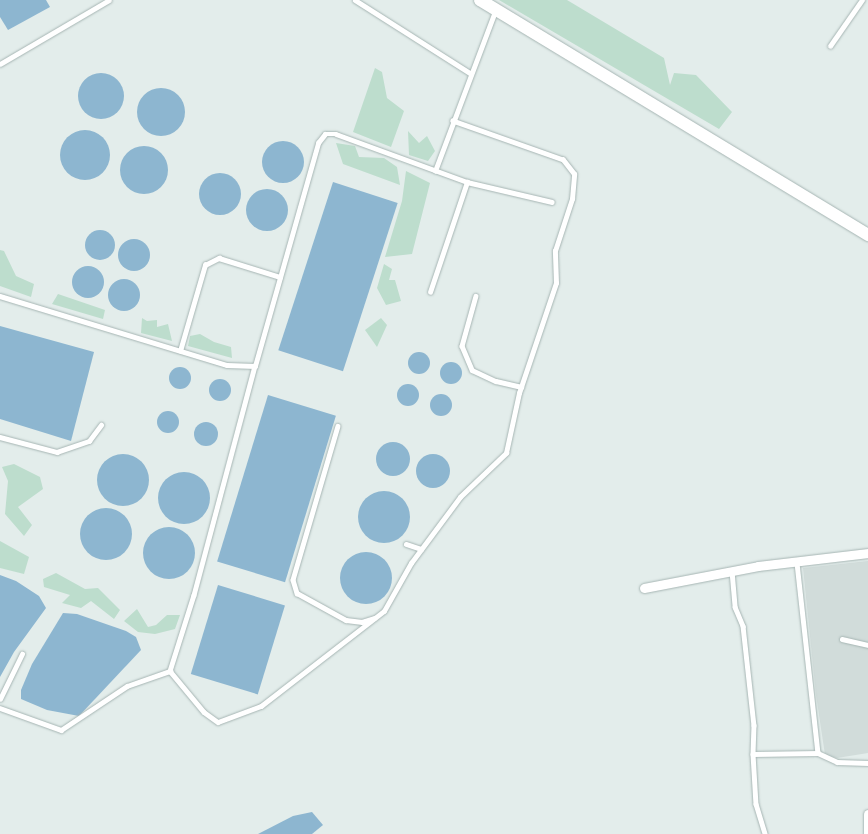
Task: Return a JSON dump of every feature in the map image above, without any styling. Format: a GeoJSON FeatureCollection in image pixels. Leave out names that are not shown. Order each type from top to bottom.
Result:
{"type":"FeatureCollection","features":[{"type":"Feature","properties":{"kind":"street"},"geometry":{"type":"LineString","coordinates":[[480,0],[868,235]]}},
{"type":"Feature","properties":{"kind":"street"},"geometry":{"type":"LineString","coordinates":[[644,588],[732,571],[868,553]]}},
{"type":"Feature","properties":{"kind":"street"},"geometry":{"type":"LineString","coordinates":[[868,814],[868,834]]}},
{"type":"Feature","properties":{"kind":"lane"},"geometry":{"type":"LineString","coordinates":[[0,64],[109,0]]}},
{"type":"Feature","properties":{"kind":"lane"},"geometry":{"type":"LineString","coordinates":[[355,0],[470,73]]}},
{"type":"Feature","properties":{"kind":"lane"},"geometry":{"type":"LineString","coordinates":[[830,46],[862,0]]}},
{"type":"Feature","properties":{"kind":"lane"},"geometry":{"type":"LineString","coordinates":[[435,171],[470,73],[496,10]]}},
{"type":"Feature","properties":{"kind":"lane"},"geometry":{"type":"LineString","coordinates":[[170,672],[204,712],[218,722],[261,706],[384,611],[421,549],[460,497],[506,453],[521,387],[556,283],[555,251],[572,199],[574,174],[563,160],[453,121]]}},
{"type":"Feature","properties":{"kind":"lane"},"geometry":{"type":"LineString","coordinates":[[170,672],[196,587],[255,366],[318,143],[325,134],[336,134],[467,182],[552,202]]}},
{"type":"Feature","properties":{"kind":"lane"},"geometry":{"type":"LineString","coordinates":[[430,292],[467,182]]}},
{"type":"Feature","properties":{"kind":"lane"},"geometry":{"type":"LineString","coordinates":[[180,351],[205,265],[219,258],[280,276]]}},
{"type":"Feature","properties":{"kind":"lane"},"geometry":{"type":"LineString","coordinates":[[0,296],[227,365],[255,366]]}},
{"type":"Feature","properties":{"kind":"lane"},"geometry":{"type":"LineString","coordinates":[[476,296],[462,346],[472,370],[496,382],[521,387]]}},
{"type":"Feature","properties":{"kind":"lane"},"geometry":{"type":"LineString","coordinates":[[0,437],[57,452],[89,442],[101,425]]}},
{"type":"Feature","properties":{"kind":"lane"},"geometry":{"type":"LineString","coordinates":[[338,426],[293,580],[297,593],[346,620],[362,622],[377,617]]}},
{"type":"Feature","properties":{"kind":"lane"},"geometry":{"type":"LineString","coordinates":[[406,544],[421,549]]}},
{"type":"Feature","properties":{"kind":"lane"},"geometry":{"type":"LineString","coordinates":[[797,563],[818,753]]}},
{"type":"Feature","properties":{"kind":"lane"},"geometry":{"type":"LineString","coordinates":[[732,571],[735,607],[743,626],[754,725],[753,754],[756,804],[765,834]]}},
{"type":"Feature","properties":{"kind":"lane"},"geometry":{"type":"LineString","coordinates":[[842,639],[868,645]]}},
{"type":"Feature","properties":{"kind":"lane"},"geometry":{"type":"LineString","coordinates":[[0,699],[22,654]]}},
{"type":"Feature","properties":{"kind":"lane"},"geometry":{"type":"LineString","coordinates":[[0,708],[61,730],[127,686],[170,672]]}},
{"type":"Feature","properties":{"kind":"lane"},"geometry":{"type":"LineString","coordinates":[[753,754],[818,753],[838,762],[868,763]]}},
{"type":"Feature","properties":{"kind":"shaded area"},"geometry":{"type":"Polygon","coordinates":[[[868,561],[868,753],[837,758],[825,755],[816,695],[803,568],[868,561]]]}},
{"type":"Feature","properties":{"kind":"green space"},"geometry":{"type":"Polygon","coordinates":[[[499,0],[567,0],[664,58],[670,85],[674,73],[696,75],[732,112],[719,129],[499,0]]]}},
{"type":"Feature","properties":{"kind":"green space"},"geometry":{"type":"Polygon","coordinates":[[[375,68],[382,72],[387,98],[404,111],[391,147],[353,132],[375,68]]]}},
{"type":"Feature","properties":{"kind":"green space"},"geometry":{"type":"Polygon","coordinates":[[[408,131],[419,143],[427,136],[435,151],[428,161],[409,155],[408,131]]]}},
{"type":"Feature","properties":{"kind":"green space"},"geometry":{"type":"Polygon","coordinates":[[[336,143],[355,146],[359,157],[384,158],[397,167],[400,185],[343,164],[336,143]]]}},
{"type":"Feature","properties":{"kind":"green space"},"geometry":{"type":"Polygon","coordinates":[[[406,171],[430,183],[412,254],[385,257],[402,201],[406,171]]]}},
{"type":"Feature","properties":{"kind":"green space"},"geometry":{"type":"Polygon","coordinates":[[[0,250],[4,251],[16,276],[34,284],[31,297],[0,286],[0,250]]]}},
{"type":"Feature","properties":{"kind":"green space"},"geometry":{"type":"Polygon","coordinates":[[[384,264],[392,269],[389,280],[395,280],[401,301],[386,305],[377,288],[384,264]]]}},
{"type":"Feature","properties":{"kind":"green space"},"geometry":{"type":"Polygon","coordinates":[[[58,294],[105,310],[103,319],[52,304],[58,294]]]}},
{"type":"Feature","properties":{"kind":"green space"},"geometry":{"type":"Polygon","coordinates":[[[142,318],[147,321],[157,320],[157,327],[168,324],[172,341],[141,333],[142,318]]]}},
{"type":"Feature","properties":{"kind":"green space"},"geometry":{"type":"Polygon","coordinates":[[[381,318],[387,325],[377,347],[365,330],[381,318]]]}},
{"type":"Feature","properties":{"kind":"green space"},"geometry":{"type":"Polygon","coordinates":[[[200,334],[214,342],[231,347],[232,358],[188,346],[190,336],[200,334]]]}},
{"type":"Feature","properties":{"kind":"green space"},"geometry":{"type":"Polygon","coordinates":[[[14,464],[40,477],[43,489],[18,507],[32,525],[24,536],[5,514],[8,481],[2,467],[14,464]]]}},
{"type":"Feature","properties":{"kind":"green space"},"geometry":{"type":"Polygon","coordinates":[[[0,541],[29,557],[24,574],[0,568],[0,541]]]}},
{"type":"Feature","properties":{"kind":"green space"},"geometry":{"type":"Polygon","coordinates":[[[56,573],[85,589],[98,588],[120,610],[114,619],[91,601],[81,608],[62,603],[70,595],[44,587],[43,579],[56,573]]]}},
{"type":"Feature","properties":{"kind":"green space"},"geometry":{"type":"Polygon","coordinates":[[[137,609],[148,627],[156,625],[167,615],[180,615],[175,629],[155,634],[138,632],[124,621],[137,609]]]}},
{"type":"Feature","properties":{"kind":"water"},"geometry":{"type":"Polygon","coordinates":[[[0,0],[46,0],[50,7],[8,30],[0,17],[0,0]]]}},
{"type":"Feature","properties":{"kind":"water"},"geometry":{"type":"Polygon","coordinates":[[[96,73],[106,73],[114,77],[120,83],[124,91],[124,101],[120,109],[114,115],[106,119],[96,119],[88,115],[82,109],[78,101],[78,91],[82,83],[88,77],[96,73]]]}},
{"type":"Feature","properties":{"kind":"water"},"geometry":{"type":"Polygon","coordinates":[[[156,88],[166,88],[178,95],[185,107],[185,117],[178,129],[166,136],[156,136],[148,132],[141,125],[137,117],[137,107],[141,99],[148,92],[156,88]]]}},
{"type":"Feature","properties":{"kind":"water"},"geometry":{"type":"Polygon","coordinates":[[[80,130],[90,130],[103,137],[110,150],[110,160],[103,173],[90,180],[80,180],[71,176],[64,169],[60,160],[60,150],[64,141],[71,134],[80,130]]]}},
{"type":"Feature","properties":{"kind":"water"},"geometry":{"type":"Polygon","coordinates":[[[283,141],[298,147],[304,162],[298,177],[283,183],[268,177],[262,162],[268,147],[283,141]]]}},
{"type":"Feature","properties":{"kind":"water"},"geometry":{"type":"Polygon","coordinates":[[[144,146],[153,148],[161,153],[166,161],[168,170],[166,179],[161,187],[153,192],[144,194],[135,192],[127,187],[122,179],[120,170],[122,161],[127,153],[135,148],[144,146]]]}},
{"type":"Feature","properties":{"kind":"water"},"geometry":{"type":"Polygon","coordinates":[[[220,173],[235,179],[241,194],[235,209],[220,215],[205,209],[199,194],[205,179],[220,173]]]}},
{"type":"Feature","properties":{"kind":"water"},"geometry":{"type":"Polygon","coordinates":[[[333,182],[398,203],[343,371],[278,350],[333,182]]]}},
{"type":"Feature","properties":{"kind":"water"},"geometry":{"type":"Polygon","coordinates":[[[267,189],[282,195],[288,210],[282,225],[267,231],[252,225],[246,210],[252,195],[267,189]]]}},
{"type":"Feature","properties":{"kind":"water"},"geometry":{"type":"Polygon","coordinates":[[[100,230],[110,235],[115,245],[110,255],[100,260],[90,255],[85,245],[90,235],[100,230]]]}},
{"type":"Feature","properties":{"kind":"water"},"geometry":{"type":"Polygon","coordinates":[[[134,239],[145,244],[150,255],[145,266],[134,271],[123,266],[118,255],[123,244],[134,239]]]}},
{"type":"Feature","properties":{"kind":"water"},"geometry":{"type":"Polygon","coordinates":[[[85,266],[91,266],[100,270],[104,282],[100,294],[91,298],[85,298],[76,294],[72,285],[72,279],[76,270],[85,266]]]}},
{"type":"Feature","properties":{"kind":"water"},"geometry":{"type":"Polygon","coordinates":[[[121,279],[127,279],[137,286],[140,295],[139,301],[133,308],[127,311],[121,311],[111,304],[108,298],[108,292],[115,282],[121,279]]]}},
{"type":"Feature","properties":{"kind":"water"},"geometry":{"type":"Polygon","coordinates":[[[0,326],[94,352],[71,441],[0,419],[0,326]]]}},
{"type":"Feature","properties":{"kind":"water"},"geometry":{"type":"Polygon","coordinates":[[[415,352],[423,352],[430,359],[430,367],[423,374],[415,374],[408,367],[408,359],[415,352]]]}},
{"type":"Feature","properties":{"kind":"water"},"geometry":{"type":"Polygon","coordinates":[[[447,362],[455,362],[462,369],[462,377],[455,384],[447,384],[440,377],[440,369],[447,362]]]}},
{"type":"Feature","properties":{"kind":"water"},"geometry":{"type":"Polygon","coordinates":[[[176,367],[184,367],[191,374],[191,382],[184,389],[176,389],[169,382],[169,374],[176,367]]]}},
{"type":"Feature","properties":{"kind":"water"},"geometry":{"type":"Polygon","coordinates":[[[216,379],[224,379],[231,386],[231,394],[224,401],[216,401],[209,394],[209,386],[216,379]]]}},
{"type":"Feature","properties":{"kind":"water"},"geometry":{"type":"Polygon","coordinates":[[[404,384],[412,384],[419,391],[419,399],[412,406],[404,406],[397,399],[397,391],[404,384]]]}},
{"type":"Feature","properties":{"kind":"water"},"geometry":{"type":"Polygon","coordinates":[[[437,394],[445,394],[452,401],[452,409],[445,416],[437,416],[430,409],[430,401],[437,394]]]}},
{"type":"Feature","properties":{"kind":"water"},"geometry":{"type":"Polygon","coordinates":[[[268,395],[336,416],[285,582],[217,561],[268,395]]]}},
{"type":"Feature","properties":{"kind":"water"},"geometry":{"type":"Polygon","coordinates":[[[164,411],[172,411],[179,418],[179,426],[172,433],[164,433],[157,426],[157,418],[164,411]]]}},
{"type":"Feature","properties":{"kind":"water"},"geometry":{"type":"Polygon","coordinates":[[[206,422],[214,426],[218,434],[214,442],[206,446],[198,442],[194,434],[198,426],[206,422]]]}},
{"type":"Feature","properties":{"kind":"water"},"geometry":{"type":"Polygon","coordinates":[[[390,442],[396,442],[400,443],[407,449],[410,459],[409,466],[403,473],[396,476],[390,476],[386,475],[379,469],[376,462],[376,456],[377,452],[383,445],[390,442]]]}},
{"type":"Feature","properties":{"kind":"water"},"geometry":{"type":"Polygon","coordinates":[[[123,454],[137,458],[145,466],[149,480],[145,494],[137,502],[123,506],[109,502],[101,494],[97,480],[101,466],[109,458],[123,454]]]}},
{"type":"Feature","properties":{"kind":"water"},"geometry":{"type":"Polygon","coordinates":[[[430,454],[436,454],[440,455],[447,461],[450,471],[449,478],[443,485],[436,488],[430,488],[426,487],[419,481],[416,474],[416,468],[417,464],[423,457],[430,454]]]}},
{"type":"Feature","properties":{"kind":"water"},"geometry":{"type":"Polygon","coordinates":[[[184,472],[198,476],[206,484],[210,498],[206,512],[198,520],[184,524],[170,520],[162,512],[158,498],[162,484],[170,476],[184,472]]]}},
{"type":"Feature","properties":{"kind":"water"},"geometry":{"type":"Polygon","coordinates":[[[384,491],[398,495],[406,503],[410,517],[406,531],[398,539],[384,543],[370,539],[362,531],[358,517],[362,503],[370,495],[384,491]]]}},
{"type":"Feature","properties":{"kind":"water"},"geometry":{"type":"Polygon","coordinates":[[[106,508],[120,512],[128,520],[132,534],[128,548],[120,556],[106,560],[92,556],[84,548],[80,534],[84,520],[92,512],[106,508]]]}},
{"type":"Feature","properties":{"kind":"water"},"geometry":{"type":"Polygon","coordinates":[[[169,527],[183,531],[191,539],[195,553],[191,567],[183,575],[169,579],[155,575],[147,567],[143,553],[147,539],[155,531],[169,527]]]}},
{"type":"Feature","properties":{"kind":"water"},"geometry":{"type":"Polygon","coordinates":[[[366,552],[380,556],[388,564],[392,578],[388,592],[380,600],[366,604],[352,600],[344,592],[340,578],[344,564],[352,556],[366,552]]]}},
{"type":"Feature","properties":{"kind":"water"},"geometry":{"type":"Polygon","coordinates":[[[0,575],[16,581],[39,596],[46,608],[14,652],[0,677],[0,575]]]}},
{"type":"Feature","properties":{"kind":"water"},"geometry":{"type":"Polygon","coordinates":[[[218,585],[285,605],[258,694],[191,674],[218,585]]]}},
{"type":"Feature","properties":{"kind":"water"},"geometry":{"type":"Polygon","coordinates":[[[63,613],[77,614],[126,631],[136,637],[141,650],[79,716],[47,710],[21,699],[21,690],[32,664],[63,613]]]}},
{"type":"Feature","properties":{"kind":"water"},"geometry":{"type":"Polygon","coordinates":[[[312,812],[323,825],[312,834],[258,834],[293,816],[312,812]]]}}]}
